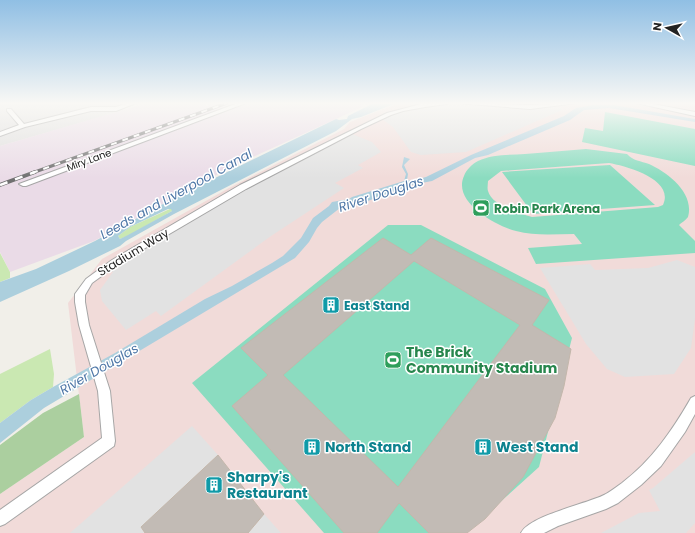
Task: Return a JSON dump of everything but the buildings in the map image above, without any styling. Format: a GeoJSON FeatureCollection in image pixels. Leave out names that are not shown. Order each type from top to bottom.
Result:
{"type":"FeatureCollection","features":[{"type":"Feature","properties":{"kind":"street"},"geometry":{"type":"LineString","coordinates":[[0,134],[18,128]]}},
{"type":"Feature","properties":{"kind":"street","name":"Miry Lane"},"geometry":{"type":"LineString","coordinates":[[23,184],[176,128]]}},
{"type":"Feature","properties":{"kind":"street","name":"Stadium Way"},"geometry":{"type":"LineString","coordinates":[[0,519],[109,441],[104,390],[81,310],[80,294],[86,284],[94,276],[115,262],[243,187],[360,128]]}},
{"type":"Feature","properties":{"kind":"street"},"geometry":{"type":"LineString","coordinates":[[529,533],[558,518],[608,501],[643,477],[665,453],[695,402]]}},
{"type":"Feature","properties":{"kind":"shaded area"},"geometry":{"type":"Polygon","coordinates":[[[0,128],[63,128],[0,146],[0,128]]]}},
{"type":"Feature","properties":{"kind":"shaded area"},"geometry":{"type":"Polygon","coordinates":[[[62,128],[316,128],[231,167],[94,241],[10,272],[0,252],[0,146],[62,128]]]}},
{"type":"Feature","properties":{"kind":"shaded area"},"geometry":{"type":"Polygon","coordinates":[[[394,128],[521,128],[466,152],[421,155],[411,152],[394,128]]]}},
{"type":"Feature","properties":{"kind":"shaded area"},"geometry":{"type":"Polygon","coordinates":[[[695,128],[695,533],[0,533],[0,494],[84,437],[68,303],[102,259],[229,188],[344,129],[695,128]]]}},
{"type":"Feature","properties":{"kind":"shaded area"},"geometry":{"type":"Polygon","coordinates":[[[352,134],[372,142],[381,152],[358,165],[363,168],[335,183],[344,188],[271,236],[161,316],[156,311],[126,330],[102,301],[100,290],[113,272],[108,270],[233,196],[352,134]]]}},
{"type":"Feature","properties":{"kind":"shaded area"},"geometry":{"type":"Polygon","coordinates":[[[677,260],[695,267],[695,318],[691,348],[674,374],[625,377],[607,369],[586,344],[540,268],[590,264],[595,270],[648,268],[677,260]]]}},
{"type":"Feature","properties":{"kind":"shaded area"},"geometry":{"type":"Polygon","coordinates":[[[192,426],[218,455],[142,527],[145,533],[70,533],[192,426]]]}},
{"type":"Feature","properties":{"kind":"shaded area"},"geometry":{"type":"Polygon","coordinates":[[[695,452],[695,523],[686,533],[601,533],[639,513],[660,511],[649,490],[695,452]]]}},
{"type":"Feature","properties":{"kind":"shaded area"},"geometry":{"type":"Polygon","coordinates":[[[264,514],[281,533],[248,533],[264,514]]]}},
{"type":"Feature","properties":{"kind":"green space"},"geometry":{"type":"Polygon","coordinates":[[[585,128],[603,131],[603,128],[695,129],[695,166],[582,142],[585,128]]]}},
{"type":"Feature","properties":{"kind":"green space","name":"Robin Park Arena"},"geometry":{"type":"Polygon","coordinates":[[[586,149],[627,154],[634,159],[649,164],[664,172],[678,184],[687,200],[689,208],[688,217],[679,225],[695,241],[695,253],[536,264],[528,248],[582,244],[574,234],[530,234],[516,231],[498,224],[478,211],[470,204],[464,195],[462,186],[465,174],[474,164],[483,159],[501,155],[586,149]],[[609,163],[501,171],[488,181],[488,190],[495,201],[500,205],[532,217],[658,207],[663,205],[665,196],[662,188],[656,181],[637,171],[609,163]]]}},
{"type":"Feature","properties":{"kind":"green space"},"geometry":{"type":"Polygon","coordinates":[[[610,165],[655,205],[533,214],[502,172],[610,165]]]}},
{"type":"Feature","properties":{"kind":"green space"},"geometry":{"type":"Polygon","coordinates":[[[172,208],[172,211],[128,236],[120,239],[118,236],[130,227],[172,208]]]}},
{"type":"Feature","properties":{"kind":"green space","name":"The Brick Community Stadium"},"geometry":{"type":"Polygon","coordinates":[[[388,225],[421,225],[545,289],[572,338],[539,467],[466,533],[324,533],[192,383],[388,225]]]}},
{"type":"Feature","properties":{"kind":"green space"},"geometry":{"type":"Polygon","coordinates":[[[0,253],[10,272],[10,278],[0,282],[0,253]]]}},
{"type":"Feature","properties":{"kind":"green space"},"geometry":{"type":"Polygon","coordinates":[[[50,349],[54,374],[53,387],[31,400],[0,423],[0,374],[50,349]]]}},
{"type":"Feature","properties":{"kind":"green space"},"geometry":{"type":"Polygon","coordinates":[[[79,394],[84,437],[0,494],[0,445],[43,413],[79,394]]]}},
{"type":"Feature","properties":{"kind":"water","name":"Leeds and Liverpool Canal"},"geometry":{"type":"Polygon","coordinates":[[[318,128],[340,128],[174,214],[126,241],[120,246],[0,302],[0,282],[36,269],[95,241],[174,198],[318,128]],[[168,209],[130,227],[118,236],[120,239],[172,211],[171,209],[168,209]]]}},
{"type":"Feature","properties":{"kind":"water","name":"River Douglas"},"geometry":{"type":"Polygon","coordinates":[[[536,128],[552,128],[488,155],[475,158],[432,181],[411,185],[357,205],[340,208],[322,222],[309,242],[295,258],[44,408],[0,443],[0,423],[31,400],[115,353],[205,299],[232,286],[283,256],[301,238],[313,218],[332,202],[349,199],[404,181],[406,174],[402,167],[404,157],[410,159],[404,165],[408,174],[407,180],[412,181],[426,177],[471,155],[536,128]]]}},
{"type":"Feature","properties":{"kind":"railway"},"geometry":{"type":"LineString","coordinates":[[32,173],[158,128]]}},
{"type":"Feature","properties":{"kind":"railway"},"geometry":{"type":"LineString","coordinates":[[0,185],[35,172]]}},
{"type":"Feature","properties":{"kind":"place","name":"Robin Park Arena"},"geometry":{"type":"Point","coordinates":[481,208]}},
{"type":"Feature","properties":{"kind":"place","name":"East Stand"},"geometry":{"type":"Point","coordinates":[331,305]}},
{"type":"Feature","properties":{"kind":"place","name":"The Brick Community Stadium"},"geometry":{"type":"Point","coordinates":[393,360]}},
{"type":"Feature","properties":{"kind":"place","name":"North Stand"},"geometry":{"type":"Point","coordinates":[312,447]}},
{"type":"Feature","properties":{"kind":"place","name":"West Stand"},"geometry":{"type":"Point","coordinates":[483,447]}},
{"type":"Feature","properties":{"kind":"place","name":"Sharpy's Restaurant"},"geometry":{"type":"Point","coordinates":[214,485]}}]}
